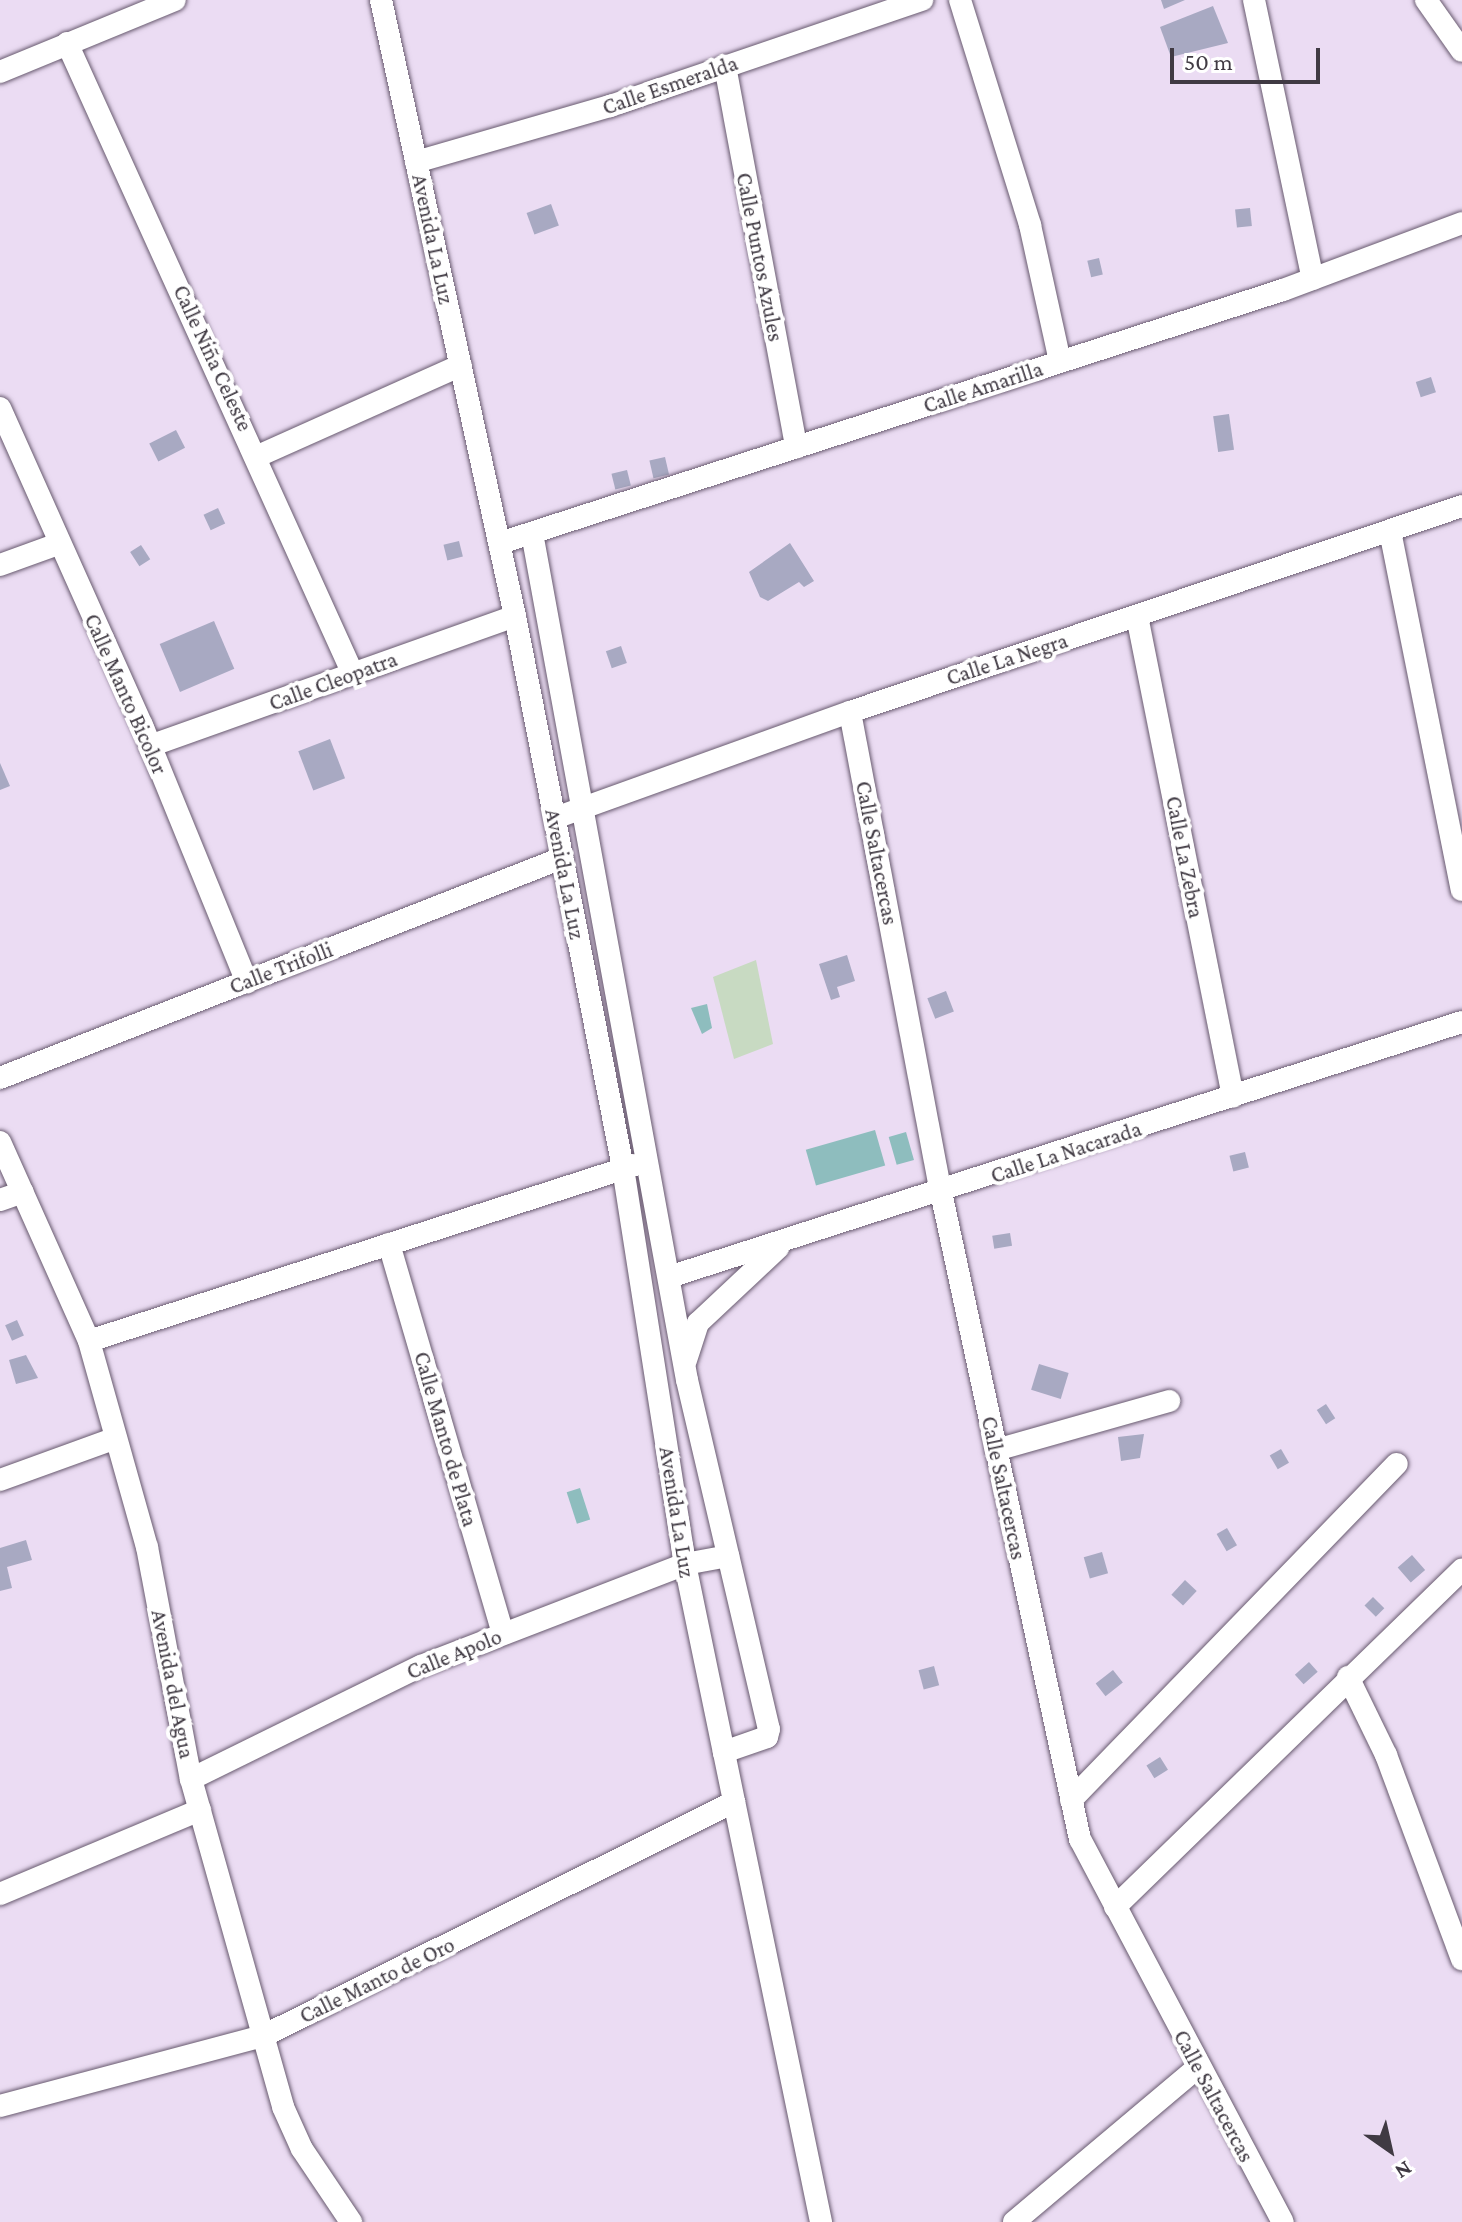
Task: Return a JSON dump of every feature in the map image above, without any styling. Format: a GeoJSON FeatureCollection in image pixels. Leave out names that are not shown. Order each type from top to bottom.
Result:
{"type":"FeatureCollection","features":[{"type":"Feature","properties":{"kind":"street"},"geometry":{"type":"LineString","coordinates":[[0,72],[175,0]]}},
{"type":"Feature","properties":{"kind":"street","name":"Avenida La Luz"},"geometry":{"type":"LineString","coordinates":[[381,0],[515,616],[623,1168],[685,1564],[821,2222]]}},
{"type":"Feature","properties":{"kind":"street","name":"Calle Esmeralda"},"geometry":{"type":"LineString","coordinates":[[416,162],[610,106],[922,0]]}},
{"type":"Feature","properties":{"kind":"street"},"geometry":{"type":"LineString","coordinates":[[960,0],[1030,225],[1060,362]]}},
{"type":"Feature","properties":{"kind":"street"},"geometry":{"type":"LineString","coordinates":[[1254,0],[1313,279]]}},
{"type":"Feature","properties":{"kind":"street"},"geometry":{"type":"LineString","coordinates":[[1426,0],[1462,51]]}},
{"type":"Feature","properties":{"kind":"street","name":"Calle Niña Celeste"},"geometry":{"type":"LineString","coordinates":[[67,43],[258,456],[353,674]]}},
{"type":"Feature","properties":{"kind":"street","name":"Calle Puntos Azules"},"geometry":{"type":"LineString","coordinates":[[725,66],[796,447]]}},
{"type":"Feature","properties":{"kind":"street","name":"Calle Amarilla"},"geometry":{"type":"LineString","coordinates":[[500,543],[1313,279],[1462,223]]}},
{"type":"Feature","properties":{"kind":"street"},"geometry":{"type":"LineString","coordinates":[[258,456],[461,365]]}},
{"type":"Feature","properties":{"kind":"street","name":"Calle Manto Bicolor"},"geometry":{"type":"LineString","coordinates":[[0,408],[150,746],[247,982]]}},
{"type":"Feature","properties":{"kind":"street","name":"Calle La Negra"},"geometry":{"type":"LineString","coordinates":[[555,818],[850,712],[1462,506]]}},
{"type":"Feature","properties":{"kind":"street"},"geometry":{"type":"LineString","coordinates":[[1390,531],[1462,890]]}},
{"type":"Feature","properties":{"kind":"street","name":"Avenida La Luz"},"geometry":{"type":"LineString","coordinates":[[532,533],[585,807],[686,1373],[769,1729],[767,1737],[724,1752]]}},
{"type":"Feature","properties":{"kind":"street"},"geometry":{"type":"LineString","coordinates":[[0,565],[58,544]]}},
{"type":"Feature","properties":{"kind":"street","name":"Calle Cleopatra"},"geometry":{"type":"LineString","coordinates":[[150,746],[515,616]]}},
{"type":"Feature","properties":{"kind":"street","name":"Calle La Zebra"},"geometry":{"type":"LineString","coordinates":[[1137,616],[1233,1097]]}},
{"type":"Feature","properties":{"kind":"street","name":"Calle Saltacercas"},"geometry":{"type":"LineString","coordinates":[[850,712],[941,1192],[1080,1839],[1275,2219]]}},
{"type":"Feature","properties":{"kind":"street","name":"Calle Trifolli"},"geometry":{"type":"LineString","coordinates":[[0,1078],[562,858]]}},
{"type":"Feature","properties":{"kind":"street","name":"Calle La Nacarada"},"geometry":{"type":"LineString","coordinates":[[669,1277],[1462,1022]]}},
{"type":"Feature","properties":{"kind":"street","name":"Avenida del Agua"},"geometry":{"type":"LineString","coordinates":[[0,1142],[89,1341],[147,1547],[191,1779],[292,2128],[351,2222]]}},
{"type":"Feature","properties":{"kind":"street"},"geometry":{"type":"LineString","coordinates":[[89,1341],[648,1161]]}},
{"type":"Feature","properties":{"kind":"street"},"geometry":{"type":"LineString","coordinates":[[0,1200],[23,1192]]}},
{"type":"Feature","properties":{"kind":"street"},"geometry":{"type":"LineString","coordinates":[[663,1421],[686,1373],[698,1323],[789,1240]]}},
{"type":"Feature","properties":{"kind":"street","name":"Calle Manto de Plata"},"geometry":{"type":"LineString","coordinates":[[389,1244],[503,1634]]}},
{"type":"Feature","properties":{"kind":"street"},"geometry":{"type":"LineString","coordinates":[[996,1450],[1169,1401]]}},
{"type":"Feature","properties":{"kind":"street"},"geometry":{"type":"LineString","coordinates":[[0,1480],[116,1438]]}},
{"type":"Feature","properties":{"kind":"street"},"geometry":{"type":"LineString","coordinates":[[1071,1800],[1397,1464]]}},
{"type":"Feature","properties":{"kind":"street","name":"Calle Apolo"},"geometry":{"type":"LineString","coordinates":[[191,1779],[421,1666],[685,1564],[728,1556]]}},
{"type":"Feature","properties":{"kind":"street"},"geometry":{"type":"LineString","coordinates":[[1115,1907],[1348,1677],[1462,1570]]}},
{"type":"Feature","properties":{"kind":"street"},"geometry":{"type":"LineString","coordinates":[[1348,1677],[1386,1755],[1462,1959]]}},
{"type":"Feature","properties":{"kind":"street","name":"Calle Manto de Oro"},"geometry":{"type":"LineString","coordinates":[[0,2106],[263,2036],[734,1802]]}},
{"type":"Feature","properties":{"kind":"street"},"geometry":{"type":"LineString","coordinates":[[0,1894],[200,1810]]}},
{"type":"Feature","properties":{"kind":"street"},"geometry":{"type":"LineString","coordinates":[[1014,2222],[1197,2068]]}},
{"type":"Feature","properties":{"kind":"shaded area"},"geometry":{"type":"Polygon","coordinates":[[[756,960],[773,1044],[734,1059],[713,977],[756,960]]]}},
{"type":"Feature","properties":{"kind":"shaded area"},"geometry":{"type":"Polygon","coordinates":[[[707,1004],[712,1028],[702,1034],[691,1008],[707,1004]]]}},
{"type":"Feature","properties":{"kind":"shaded area"},"geometry":{"type":"Polygon","coordinates":[[[875,1130],[885,1166],[816,1185],[806,1150],[875,1130]]]}},
{"type":"Feature","properties":{"kind":"shaded area"},"geometry":{"type":"Polygon","coordinates":[[[906,1132],[914,1160],[897,1165],[889,1137],[906,1132]]]}},
{"type":"Feature","properties":{"kind":"shaded area"},"geometry":{"type":"Polygon","coordinates":[[[580,1488],[590,1519],[577,1524],[567,1492],[580,1488]]]}},
{"type":"Feature","properties":{"kind":"building"},"geometry":{"type":"Polygon","coordinates":[[[1161,0],[1185,0],[1164,9],[1161,0]]]}},
{"type":"Feature","properties":{"kind":"building"},"geometry":{"type":"Polygon","coordinates":[[[1213,6],[1228,43],[1171,57],[1160,27],[1213,6]]]}},
{"type":"Feature","properties":{"kind":"building"},"geometry":{"type":"Polygon","coordinates":[[[551,204],[559,226],[534,235],[527,213],[551,204]]]}},
{"type":"Feature","properties":{"kind":"building"},"geometry":{"type":"Polygon","coordinates":[[[1250,208],[1252,226],[1237,227],[1235,210],[1250,208]]]}},
{"type":"Feature","properties":{"kind":"building"},"geometry":{"type":"Polygon","coordinates":[[[1099,258],[1103,275],[1091,277],[1087,261],[1099,258]]]}},
{"type":"Feature","properties":{"kind":"building"},"geometry":{"type":"Polygon","coordinates":[[[1431,377],[1436,392],[1421,397],[1416,382],[1431,377]]]}},
{"type":"Feature","properties":{"kind":"building"},"geometry":{"type":"Polygon","coordinates":[[[1229,414],[1234,450],[1218,452],[1213,416],[1229,414]]]}},
{"type":"Feature","properties":{"kind":"building"},"geometry":{"type":"Polygon","coordinates":[[[176,430],[185,448],[158,461],[149,444],[176,430]]]}},
{"type":"Feature","properties":{"kind":"building"},"geometry":{"type":"Polygon","coordinates":[[[665,457],[669,475],[653,478],[649,461],[665,457]]]}},
{"type":"Feature","properties":{"kind":"building"},"geometry":{"type":"Polygon","coordinates":[[[627,470],[631,486],[615,489],[611,474],[627,470]]]}},
{"type":"Feature","properties":{"kind":"building"},"geometry":{"type":"Polygon","coordinates":[[[218,508],[225,523],[211,530],[203,515],[218,508]]]}},
{"type":"Feature","properties":{"kind":"building"},"geometry":{"type":"Polygon","coordinates":[[[459,541],[463,557],[447,560],[443,545],[459,541]]]}},
{"type":"Feature","properties":{"kind":"building"},"geometry":{"type":"Polygon","coordinates":[[[790,543],[814,581],[804,587],[799,582],[768,601],[760,597],[749,572],[790,543]]]}},
{"type":"Feature","properties":{"kind":"building"},"geometry":{"type":"Polygon","coordinates":[[[141,545],[150,559],[139,566],[130,552],[141,545]]]}},
{"type":"Feature","properties":{"kind":"building"},"geometry":{"type":"Polygon","coordinates":[[[214,621],[234,669],[180,692],[160,644],[214,621]]]}},
{"type":"Feature","properties":{"kind":"building"},"geometry":{"type":"Polygon","coordinates":[[[621,646],[627,663],[612,668],[606,651],[621,646]]]}},
{"type":"Feature","properties":{"kind":"building"},"geometry":{"type":"Polygon","coordinates":[[[330,739],[345,778],[313,790],[298,751],[330,739]]]}},
{"type":"Feature","properties":{"kind":"building"},"geometry":{"type":"Polygon","coordinates":[[[0,763],[10,786],[0,790],[0,763]]]}},
{"type":"Feature","properties":{"kind":"building"},"geometry":{"type":"Polygon","coordinates":[[[847,955],[855,981],[837,987],[840,997],[831,1000],[819,964],[847,955]]]}},
{"type":"Feature","properties":{"kind":"building"},"geometry":{"type":"Polygon","coordinates":[[[946,991],[954,1012],[935,1019],[927,998],[946,991]]]}},
{"type":"Feature","properties":{"kind":"building"},"geometry":{"type":"Polygon","coordinates":[[[1245,1152],[1249,1168],[1233,1171],[1229,1156],[1245,1152]]]}},
{"type":"Feature","properties":{"kind":"building"},"geometry":{"type":"Polygon","coordinates":[[[1010,1233],[1012,1246],[994,1249],[992,1236],[1010,1233]]]}},
{"type":"Feature","properties":{"kind":"building"},"geometry":{"type":"Polygon","coordinates":[[[17,1320],[24,1336],[12,1341],[5,1325],[17,1320]]]}},
{"type":"Feature","properties":{"kind":"building"},"geometry":{"type":"Polygon","coordinates":[[[26,1355],[38,1378],[16,1384],[9,1360],[26,1355]]]}},
{"type":"Feature","properties":{"kind":"building"},"geometry":{"type":"Polygon","coordinates":[[[1039,1364],[1069,1373],[1061,1399],[1031,1390],[1039,1364]]]}},
{"type":"Feature","properties":{"kind":"building"},"geometry":{"type":"Polygon","coordinates":[[[1326,1404],[1335,1418],[1326,1424],[1317,1410],[1326,1404]]]}},
{"type":"Feature","properties":{"kind":"building"},"geometry":{"type":"Polygon","coordinates":[[[1144,1434],[1140,1458],[1121,1461],[1118,1437],[1144,1434]]]}},
{"type":"Feature","properties":{"kind":"building"},"geometry":{"type":"Polygon","coordinates":[[[1281,1449],[1289,1463],[1278,1469],[1270,1456],[1281,1449]]]}},
{"type":"Feature","properties":{"kind":"building"},"geometry":{"type":"Polygon","coordinates":[[[1227,1528],[1237,1545],[1227,1551],[1217,1534],[1227,1528]]]}},
{"type":"Feature","properties":{"kind":"building"},"geometry":{"type":"Polygon","coordinates":[[[26,1540],[32,1560],[7,1567],[12,1588],[0,1591],[0,1548],[26,1540]]]}},
{"type":"Feature","properties":{"kind":"building"},"geometry":{"type":"Polygon","coordinates":[[[1102,1552],[1108,1573],[1090,1578],[1084,1557],[1102,1552]]]}},
{"type":"Feature","properties":{"kind":"building"},"geometry":{"type":"Polygon","coordinates":[[[1412,1555],[1425,1570],[1411,1583],[1398,1567],[1412,1555]]]}},
{"type":"Feature","properties":{"kind":"building"},"geometry":{"type":"Polygon","coordinates":[[[1185,1580],[1197,1591],[1183,1606],[1171,1595],[1185,1580]]]}},
{"type":"Feature","properties":{"kind":"building"},"geometry":{"type":"Polygon","coordinates":[[[1373,1597],[1384,1608],[1376,1617],[1365,1605],[1373,1597]]]}},
{"type":"Feature","properties":{"kind":"building"},"geometry":{"type":"Polygon","coordinates":[[[1309,1662],[1318,1672],[1304,1684],[1295,1675],[1309,1662]]]}},
{"type":"Feature","properties":{"kind":"building"},"geometry":{"type":"Polygon","coordinates":[[[934,1666],[939,1685],[924,1689],[919,1670],[934,1666]]]}},
{"type":"Feature","properties":{"kind":"building"},"geometry":{"type":"Polygon","coordinates":[[[1113,1670],[1123,1683],[1106,1696],[1096,1684],[1113,1670]]]}},
{"type":"Feature","properties":{"kind":"building"},"geometry":{"type":"Polygon","coordinates":[[[1160,1757],[1168,1770],[1154,1778],[1146,1765],[1160,1757]]]}}]}
